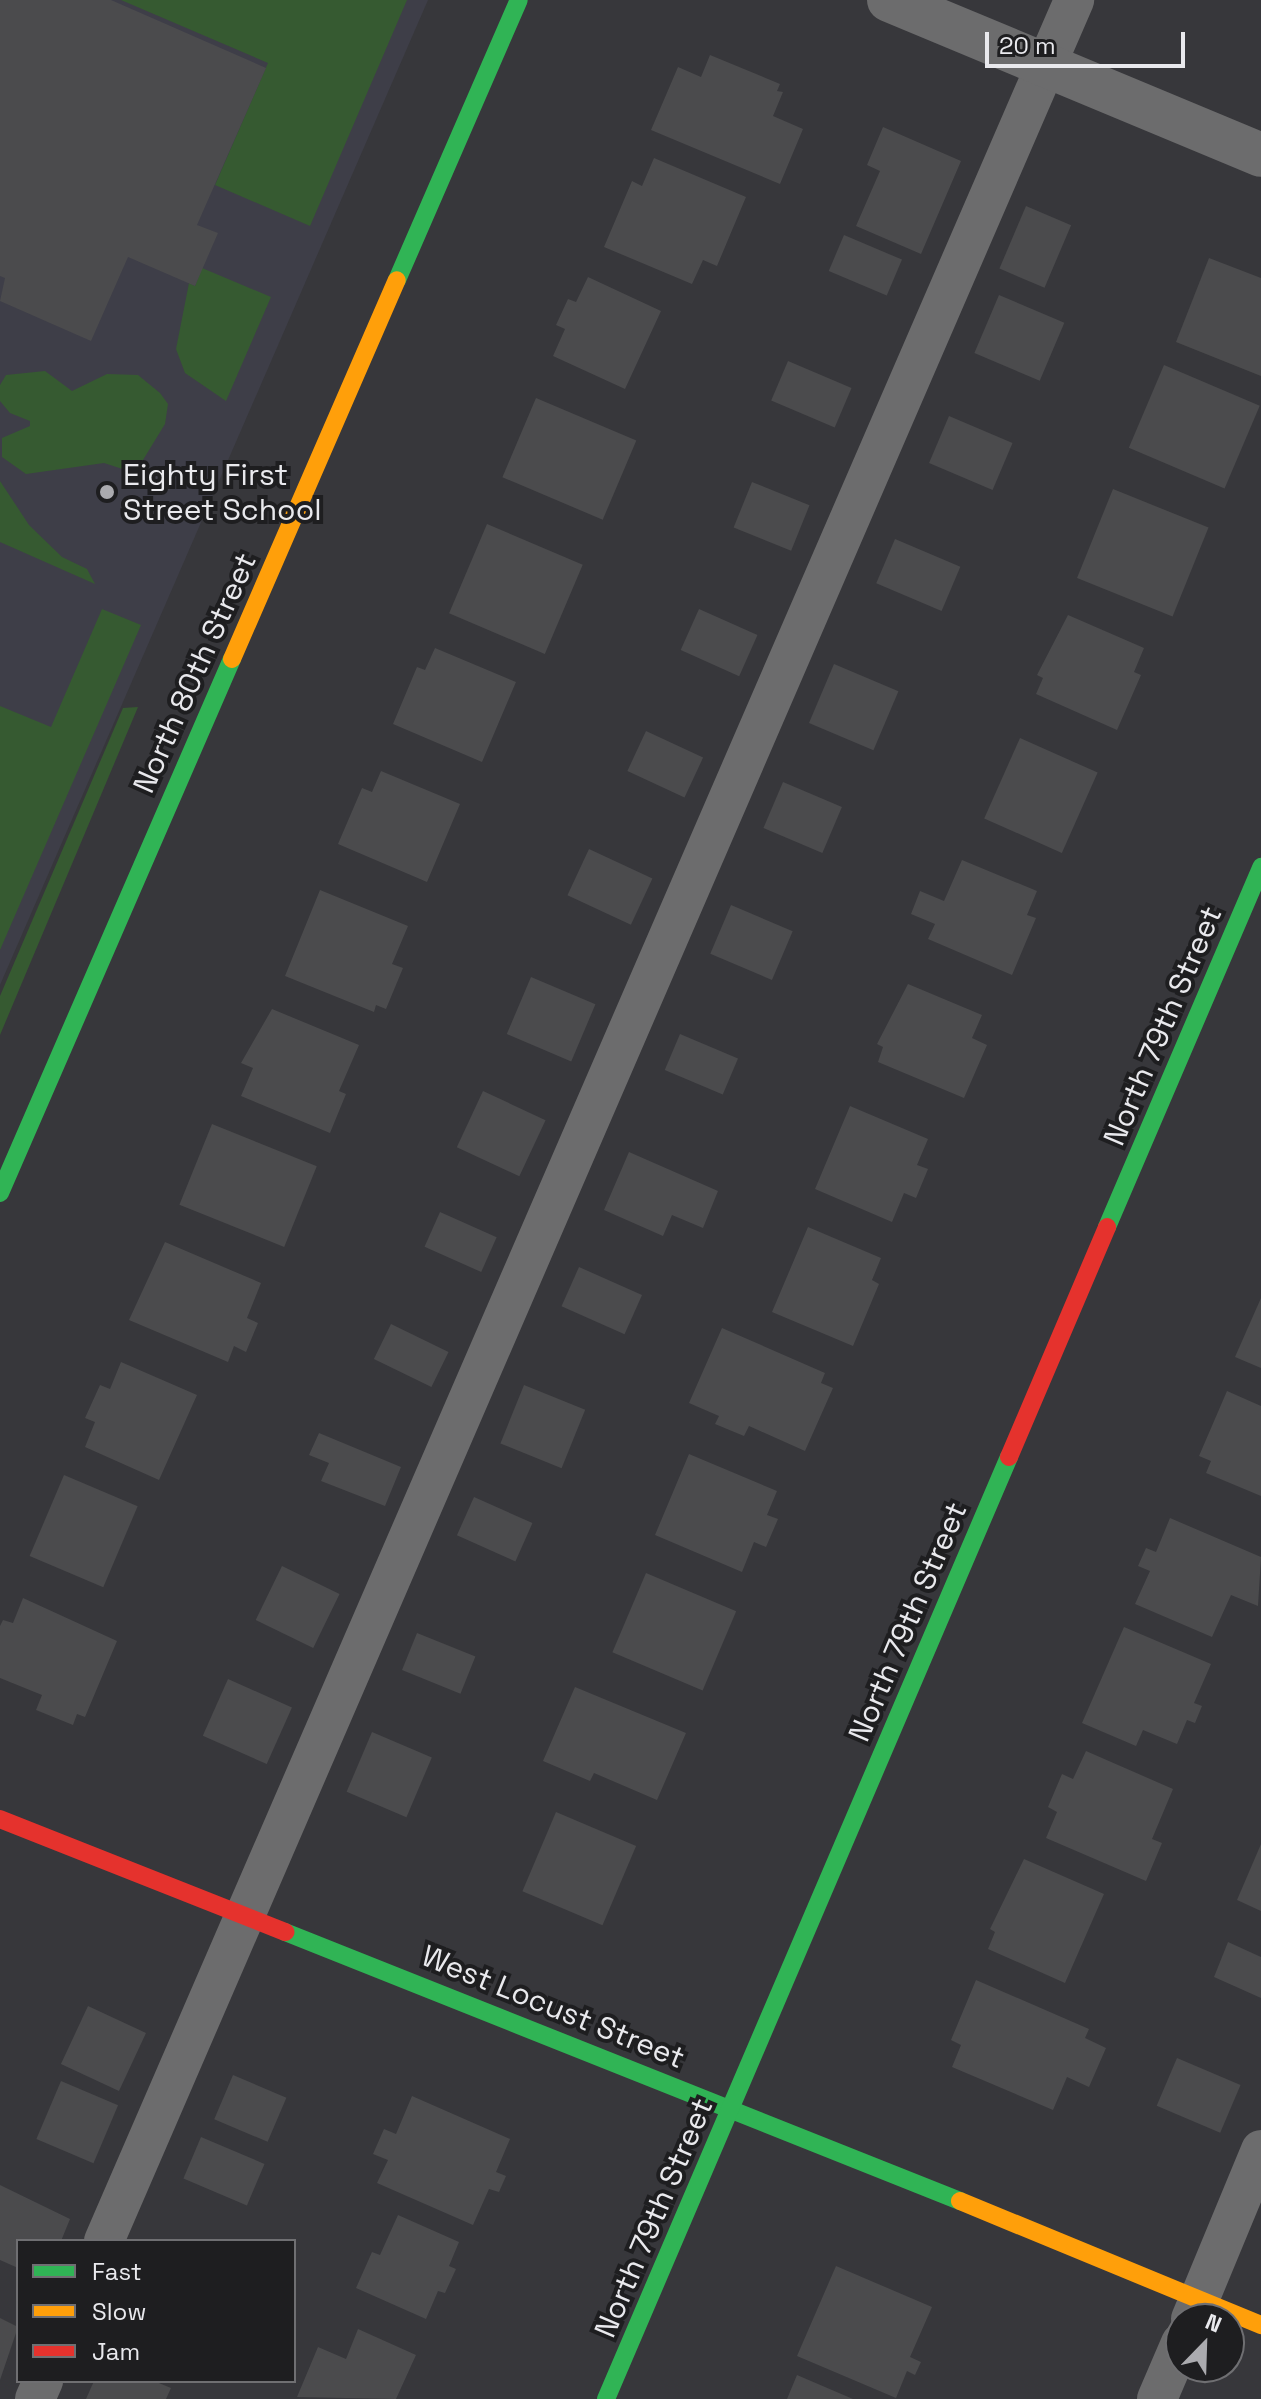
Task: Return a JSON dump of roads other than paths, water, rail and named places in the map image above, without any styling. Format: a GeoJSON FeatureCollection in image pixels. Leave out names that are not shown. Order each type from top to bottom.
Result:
{"type":"FeatureCollection","features":[{"type":"Feature","properties":{"kind":"street","name":"North 80th Street"},"geometry":{"type":"LineString","coordinates":[[0,1193],[519,0]]}},
{"type":"Feature","properties":{"kind":"street"},"geometry":{"type":"LineString","coordinates":[[889,0],[1261,155]]}},
{"type":"Feature","properties":{"kind":"street","name":"North 79th Street"},"geometry":{"type":"LineString","coordinates":[[606,2399],[1261,867]]}},
{"type":"Feature","properties":{"kind":"street","name":"West Locust Street"},"geometry":{"type":"LineString","coordinates":[[0,1819],[733,2108],[1179,2303]]}},
{"type":"Feature","properties":{"kind":"lane"},"geometry":{"type":"LineString","coordinates":[[105,2239],[1074,0]]}},
{"type":"Feature","properties":{"kind":"lane"},"geometry":{"type":"LineString","coordinates":[[1198,2303],[1261,2150]]}},
{"type":"Feature","properties":{"kind":"lane"},"geometry":{"type":"LineString","coordinates":[[1157,2399],[1165,2380]]}},
{"type":"Feature","properties":{"kind":"place","name":"Eighty First Street School"},"geometry":{"type":"Point","coordinates":[107,492]}}]}
